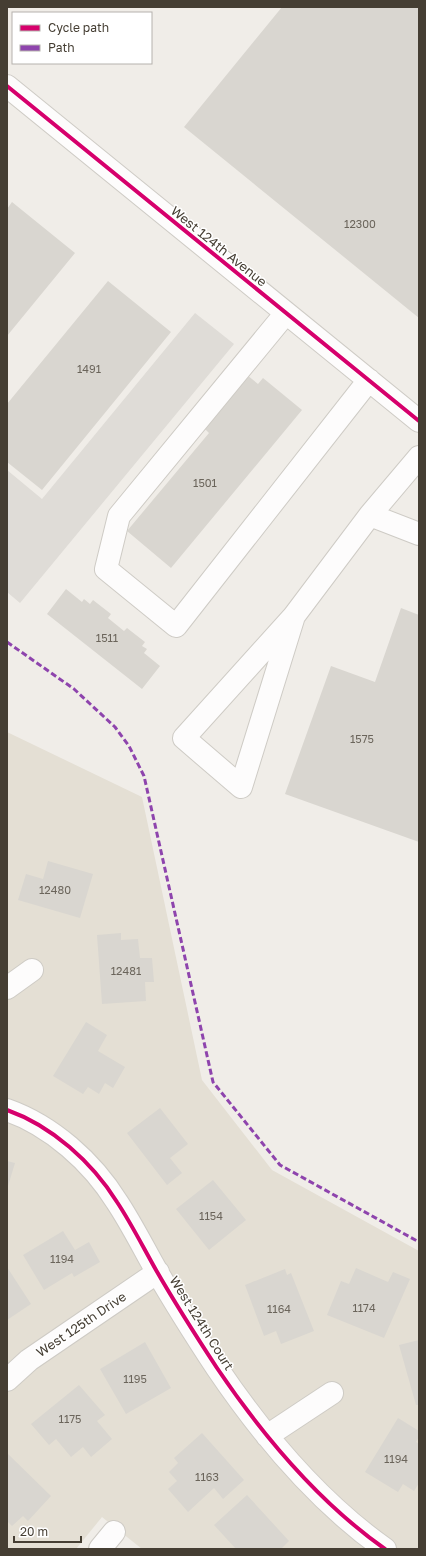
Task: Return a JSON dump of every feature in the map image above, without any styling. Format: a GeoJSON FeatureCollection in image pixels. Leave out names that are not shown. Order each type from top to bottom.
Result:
{"type":"FeatureCollection","features":[{"type":"Feature","properties":{"kind":"street","name":"West 124th Avenue"},"geometry":{"type":"LineString","coordinates":[[7,86],[419,421]]}},
{"type":"Feature","properties":{"kind":"street"},"geometry":{"type":"LineString","coordinates":[[286,314],[119,516],[106,569],[176,626],[369,380]]}},
{"type":"Feature","properties":{"kind":"street"},"geometry":{"type":"LineString","coordinates":[[294,616],[241,787],[184,738],[294,616],[370,515],[419,457]]}},
{"type":"Feature","properties":{"kind":"street"},"geometry":{"type":"LineString","coordinates":[[370,515],[419,534]]}},
{"type":"Feature","properties":{"kind":"street"},"geometry":{"type":"LineString","coordinates":[[7,988],[32,970]]}},
{"type":"Feature","properties":{"kind":"street","name":"West 124th Court"},"geometry":{"type":"LineString","coordinates":[[7,1110],[34,1122],[52,1134],[71,1149],[93,1170],[117,1201],[158,1272],[217,1368],[267,1436],[307,1481],[361,1532],[385,1549]]}},
{"type":"Feature","properties":{"kind":"street","name":"West 125th Drive"},"geometry":{"type":"LineString","coordinates":[[7,1380],[29,1360],[158,1272]]}},
{"type":"Feature","properties":{"kind":"street"},"geometry":{"type":"LineString","coordinates":[[267,1436],[332,1393]]}},
{"type":"Feature","properties":{"kind":"street"},"geometry":{"type":"LineString","coordinates":[[100,1549],[114,1532]]}},
{"type":"Feature","properties":{"kind":"shaded area"},"geometry":{"type":"Polygon","coordinates":[[[195,313],[234,344],[20,603],[7,592],[7,470],[42,499],[195,313]]]}},
{"type":"Feature","properties":{"kind":"shaded area"},"geometry":{"type":"Polygon","coordinates":[[[7,732],[142,797],[202,1080],[272,1170],[419,1251],[419,1549],[142,1549],[102,1517],[76,1549],[7,1549],[7,732]]]}},
{"type":"Feature","properties":{"kind":"building"},"geometry":{"type":"Polygon","coordinates":[[[282,7],[419,7],[419,318],[184,127],[282,7]]]}},
{"type":"Feature","properties":{"kind":"building"},"geometry":{"type":"Polygon","coordinates":[[[12,202],[75,253],[7,336],[7,209],[12,202]]]}},
{"type":"Feature","properties":{"kind":"building"},"geometry":{"type":"Polygon","coordinates":[[[108,281],[171,332],[42,490],[7,462],[7,404],[108,281]]]}},
{"type":"Feature","properties":{"kind":"building"},"geometry":{"type":"Polygon","coordinates":[[[247,375],[258,384],[263,378],[302,410],[171,568],[127,531],[209,433],[203,427],[247,375]]]}},
{"type":"Feature","properties":{"kind":"building"},"geometry":{"type":"Polygon","coordinates":[[[66,589],[82,602],[84,599],[90,604],[93,600],[111,614],[108,618],[124,631],[127,628],[145,642],[142,646],[147,649],[144,653],[160,666],[142,689],[47,614],[66,589]]]}},
{"type":"Feature","properties":{"kind":"building"},"geometry":{"type":"Polygon","coordinates":[[[401,608],[419,615],[419,842],[285,794],[331,666],[375,682],[401,608]]]}},
{"type":"Feature","properties":{"kind":"building"},"geometry":{"type":"Polygon","coordinates":[[[48,861],[93,874],[80,918],[18,900],[26,874],[43,879],[48,861]]]}},
{"type":"Feature","properties":{"kind":"building"},"geometry":{"type":"Polygon","coordinates":[[[121,933],[121,940],[138,939],[140,958],[152,958],[154,982],[145,982],[146,1001],[102,1004],[97,935],[121,933]]]}},
{"type":"Feature","properties":{"kind":"building"},"geometry":{"type":"Polygon","coordinates":[[[86,1022],[107,1035],[98,1051],[125,1067],[113,1088],[105,1083],[99,1094],[88,1087],[83,1094],[53,1076],[86,1022]]]}},
{"type":"Feature","properties":{"kind":"building"},"geometry":{"type":"Polygon","coordinates":[[[160,1108],[188,1144],[170,1158],[182,1173],[167,1185],[127,1133],[160,1108]]]}},
{"type":"Feature","properties":{"kind":"building"},"geometry":{"type":"Polygon","coordinates":[[[7,1161],[15,1163],[8,1186],[7,1185],[7,1161]]]}},
{"type":"Feature","properties":{"kind":"building"},"geometry":{"type":"Polygon","coordinates":[[[213,1180],[246,1220],[209,1250],[176,1209],[213,1180]]]}},
{"type":"Feature","properties":{"kind":"building"},"geometry":{"type":"Polygon","coordinates":[[[63,1231],[75,1250],[89,1242],[100,1262],[74,1277],[72,1273],[44,1290],[23,1255],[63,1231]]]}},
{"type":"Feature","properties":{"kind":"building"},"geometry":{"type":"Polygon","coordinates":[[[7,1267],[31,1304],[7,1320],[7,1267]]]}},
{"type":"Feature","properties":{"kind":"building"},"geometry":{"type":"Polygon","coordinates":[[[356,1268],[388,1282],[393,1272],[410,1279],[384,1338],[327,1315],[341,1281],[349,1284],[356,1268]]]}},
{"type":"Feature","properties":{"kind":"building"},"geometry":{"type":"Polygon","coordinates":[[[285,1269],[287,1275],[291,1273],[314,1331],[281,1344],[276,1331],[264,1336],[245,1285],[285,1269]]]}},
{"type":"Feature","properties":{"kind":"building"},"geometry":{"type":"Polygon","coordinates":[[[419,1340],[419,1405],[416,1405],[399,1345],[419,1340]]]}},
{"type":"Feature","properties":{"kind":"building"},"geometry":{"type":"Polygon","coordinates":[[[145,1342],[171,1388],[126,1414],[100,1369],[145,1342]]]}},
{"type":"Feature","properties":{"kind":"building"},"geometry":{"type":"Polygon","coordinates":[[[79,1385],[105,1415],[97,1421],[112,1439],[91,1457],[83,1447],[71,1457],[56,1439],[49,1445],[31,1424],[79,1385]]]}},
{"type":"Feature","properties":{"kind":"building"},"geometry":{"type":"Polygon","coordinates":[[[398,1418],[419,1431],[419,1437],[416,1442],[419,1444],[419,1483],[414,1491],[403,1484],[398,1492],[365,1472],[398,1418]]]}},
{"type":"Feature","properties":{"kind":"building"},"geometry":{"type":"Polygon","coordinates":[[[202,1433],[244,1480],[223,1499],[214,1488],[188,1512],[168,1489],[177,1481],[169,1472],[178,1463],[174,1458],[202,1433]]]}},
{"type":"Feature","properties":{"kind":"building"},"geometry":{"type":"Polygon","coordinates":[[[7,1453],[51,1496],[28,1521],[23,1516],[12,1526],[7,1521],[7,1453]]]}},
{"type":"Feature","properties":{"kind":"building"},"geometry":{"type":"Polygon","coordinates":[[[247,1495],[289,1541],[281,1549],[236,1549],[214,1525],[247,1495]]]}},
{"type":"Feature","properties":{"kind":"marked path"},"geometry":{"type":"LineString","coordinates":[[7,642],[74,689],[115,727],[129,746],[144,776],[213,1082],[280,1165],[419,1242]]}},
{"type":"Feature","properties":{"kind":"cycle path"},"geometry":{"type":"LineString","coordinates":[[7,86],[419,421]]}},
{"type":"Feature","properties":{"kind":"cycle path"},"geometry":{"type":"LineString","coordinates":[[7,1110],[24,1117],[55,1136],[70,1147],[96,1173],[122,1210],[163,1282],[201,1344],[253,1418],[272,1442],[314,1489],[360,1530],[385,1549]]}}]}
